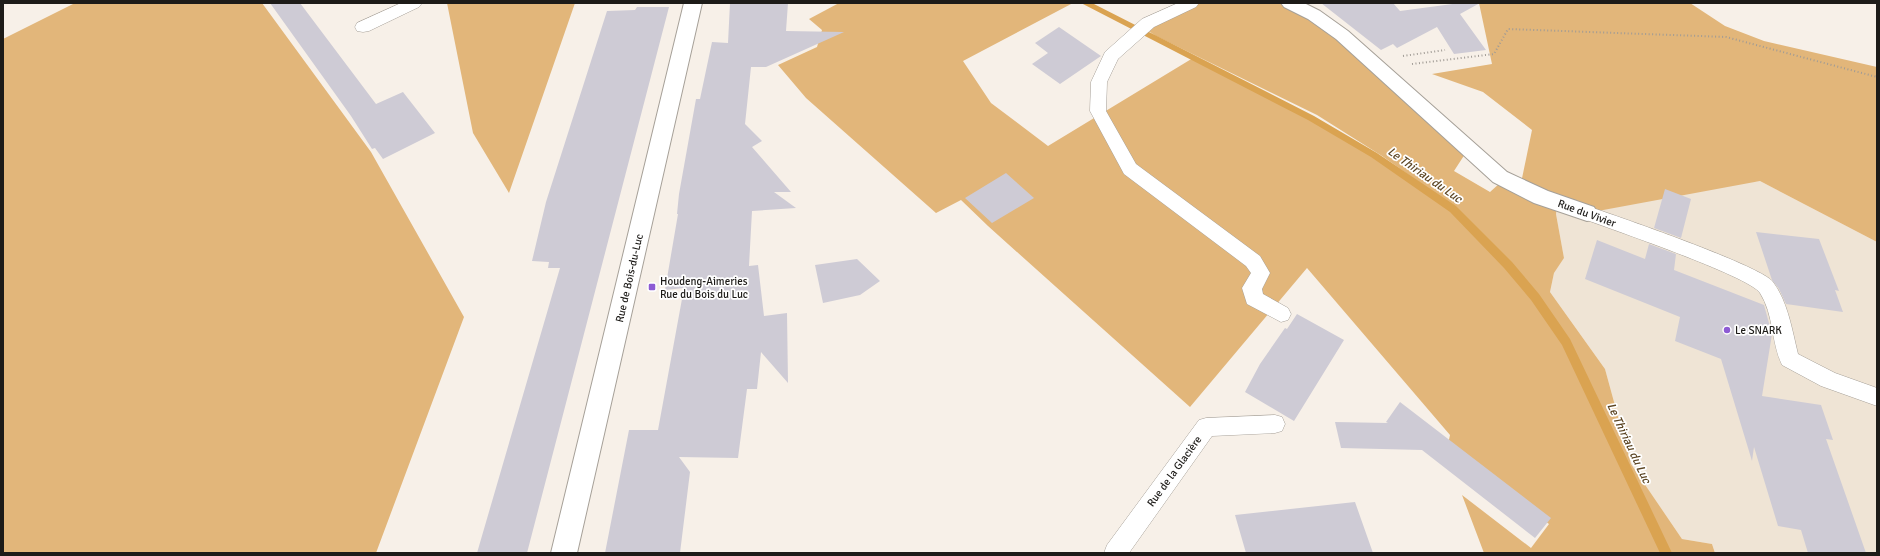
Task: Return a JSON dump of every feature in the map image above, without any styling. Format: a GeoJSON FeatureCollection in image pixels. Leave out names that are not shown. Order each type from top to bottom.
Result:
{"type":"FeatureCollection","features":[{"type":"Feature","properties":{"kind":"street","name":"Rue de Bois-du-Luc"},"geometry":{"type":"LineString","coordinates":[[564,553],[694,3]]}},
{"type":"Feature","properties":{"kind":"street","name":"Rue du Vivier"},"geometry":{"type":"LineString","coordinates":[[1290,3],[1314,15],[1342,35],[1500,177],[1541,197],[1587,212]]}},
{"type":"Feature","properties":{"kind":"lane"},"geometry":{"type":"LineString","coordinates":[[363,27],[414,3]]}},
{"type":"Feature","properties":{"kind":"lane"},"geometry":{"type":"LineString","coordinates":[[1191,3],[1148,23],[1112,56],[1099,82],[1098,111],[1130,169],[1253,260],[1260,273],[1252,288],[1254,298],[1281,314]]}},
{"type":"Feature","properties":{"kind":"lane","name":"Rue du Vivier"},"geometry":{"type":"LineString","coordinates":[[1587,212],[1734,268],[1766,286],[1779,314],[1789,359],[1828,380],[1877,397]]}},
{"type":"Feature","properties":{"kind":"lane","name":"Rue de la Glacière"},"geometry":{"type":"LineString","coordinates":[[1115,553],[1206,427],[1276,424]]}},
{"type":"Feature","properties":{"kind":"path"},"geometry":{"type":"LineString","coordinates":[[1376,66],[1494,54],[1508,29],[1726,37],[1877,77]]}},
{"type":"Feature","properties":{"kind":"path"},"geometry":{"type":"LineString","coordinates":[[1376,66],[1399,56],[1445,50]]}},
{"type":"Feature","properties":{"kind":"shaded area"},"geometry":{"type":"Polygon","coordinates":[[[75,3],[262,3],[371,152],[464,317],[376,553],[3,553],[3,39],[75,3]]]}},
{"type":"Feature","properties":{"kind":"shaded area"},"geometry":{"type":"Polygon","coordinates":[[[447,3],[575,3],[509,193],[473,133],[447,3]]]}},
{"type":"Feature","properties":{"kind":"shaded area"},"geometry":{"type":"Polygon","coordinates":[[[839,3],[1073,3],[963,61],[991,103],[1048,146],[1193,58],[1311,118],[1374,155],[1453,209],[1456,208],[1382,156],[1317,115],[1156,36],[1147,30],[1198,3],[1281,3],[1295,10],[1352,49],[1395,93],[1465,154],[1454,171],[1490,192],[1500,183],[1557,207],[1556,214],[1564,258],[1554,273],[1550,292],[1605,369],[1631,464],[1682,539],[1712,544],[1715,553],[1484,553],[1462,495],[1531,548],[1549,524],[1447,449],[1450,435],[1307,268],[1190,407],[961,200],[936,213],[806,98],[778,65],[817,47],[822,30],[809,19],[839,3]]]}},
{"type":"Feature","properties":{"kind":"shaded area"},"geometry":{"type":"Polygon","coordinates":[[[1479,3],[1690,3],[1725,26],[1764,41],[1877,67],[1877,242],[1760,181],[1587,213],[1520,188],[1532,130],[1483,92],[1432,74],[1492,64],[1479,3]]]}},
{"type":"Feature","properties":{"kind":"shaded area","name":"Le SNARK"},"geometry":{"type":"Polygon","coordinates":[[[1760,181],[1877,242],[1877,553],[1715,553],[1712,544],[1682,539],[1631,464],[1605,369],[1550,292],[1554,273],[1564,258],[1556,214],[1557,207],[1760,181]]]}},
{"type":"Feature","properties":{"kind":"building"},"geometry":{"type":"Polygon","coordinates":[[[270,3],[300,3],[376,104],[403,92],[435,133],[383,159],[375,148],[372,149],[351,116],[270,3]]]}},
{"type":"Feature","properties":{"kind":"building"},"geometry":{"type":"Polygon","coordinates":[[[730,3],[788,3],[786,31],[844,32],[766,67],[751,67],[745,124],[762,141],[752,147],[791,192],[774,192],[796,208],[752,211],[749,266],[758,265],[764,316],[787,313],[788,383],[761,352],[757,389],[747,389],[738,458],[679,457],[690,472],[680,553],[605,553],[629,430],[658,430],[684,288],[665,290],[678,214],[679,194],[696,99],[700,99],[712,42],[728,43],[730,3]]]}},
{"type":"Feature","properties":{"kind":"building"},"geometry":{"type":"Polygon","coordinates":[[[1321,3],[1393,3],[1400,11],[1460,3],[1480,3],[1460,14],[1486,50],[1454,54],[1437,27],[1397,48],[1393,44],[1381,50],[1321,3]]]}},
{"type":"Feature","properties":{"kind":"building"},"geometry":{"type":"Polygon","coordinates":[[[637,7],[669,7],[527,553],[477,553],[560,268],[548,268],[549,262],[532,261],[546,202],[607,11],[635,10],[637,7]]]}},
{"type":"Feature","properties":{"kind":"building"},"geometry":{"type":"Polygon","coordinates":[[[1059,27],[1101,56],[1060,84],[1032,64],[1048,53],[1035,43],[1059,27]]]}},
{"type":"Feature","properties":{"kind":"building"},"geometry":{"type":"Polygon","coordinates":[[[1006,173],[1034,198],[992,223],[965,198],[1006,173]]]}},
{"type":"Feature","properties":{"kind":"building"},"geometry":{"type":"Polygon","coordinates":[[[1665,189],[1691,199],[1681,238],[1654,228],[1665,189]]]}},
{"type":"Feature","properties":{"kind":"building"},"geometry":{"type":"Polygon","coordinates":[[[1756,232],[1819,239],[1839,291],[1835,290],[1843,312],[1786,304],[1779,289],[1772,280],[1756,232]]]}},
{"type":"Feature","properties":{"kind":"building"},"geometry":{"type":"Polygon","coordinates":[[[1597,240],[1645,259],[1649,244],[1676,254],[1674,270],[1764,305],[1772,334],[1762,396],[1821,405],[1833,440],[1826,439],[1866,553],[1808,553],[1801,530],[1778,526],[1754,447],[1752,461],[1721,359],[1675,341],[1680,317],[1585,279],[1597,240]]]}},
{"type":"Feature","properties":{"kind":"building"},"geometry":{"type":"Polygon","coordinates":[[[857,259],[880,281],[860,295],[823,303],[815,265],[857,259]]]}},
{"type":"Feature","properties":{"kind":"building"},"geometry":{"type":"Polygon","coordinates":[[[1297,314],[1344,340],[1294,421],[1245,392],[1260,364],[1285,328],[1287,329],[1297,314]]]}},
{"type":"Feature","properties":{"kind":"building"},"geometry":{"type":"Polygon","coordinates":[[[1400,402],[1551,518],[1535,538],[1422,450],[1341,448],[1335,422],[1388,423],[1386,422],[1400,402]]]}},
{"type":"Feature","properties":{"kind":"building"},"geometry":{"type":"Polygon","coordinates":[[[1355,502],[1373,553],[1246,553],[1235,515],[1355,502]]]}},
{"type":"Feature","properties":{"kind":"waterway","name":"Le Thiriau du Luc"},"geometry":{"type":"LineString","coordinates":[[1085,3],[1311,118],[1374,155],[1453,209],[1508,265],[1535,297],[1566,342],[1666,553]]}},
{"type":"Feature","properties":{"kind":"place","name":"Houdeng-Aimeries Rue du Bois du Luc"},"geometry":{"type":"Point","coordinates":[652,287]}},
{"type":"Feature","properties":{"kind":"place","name":"Le SNARK"},"geometry":{"type":"Point","coordinates":[1727,330]}}]}
